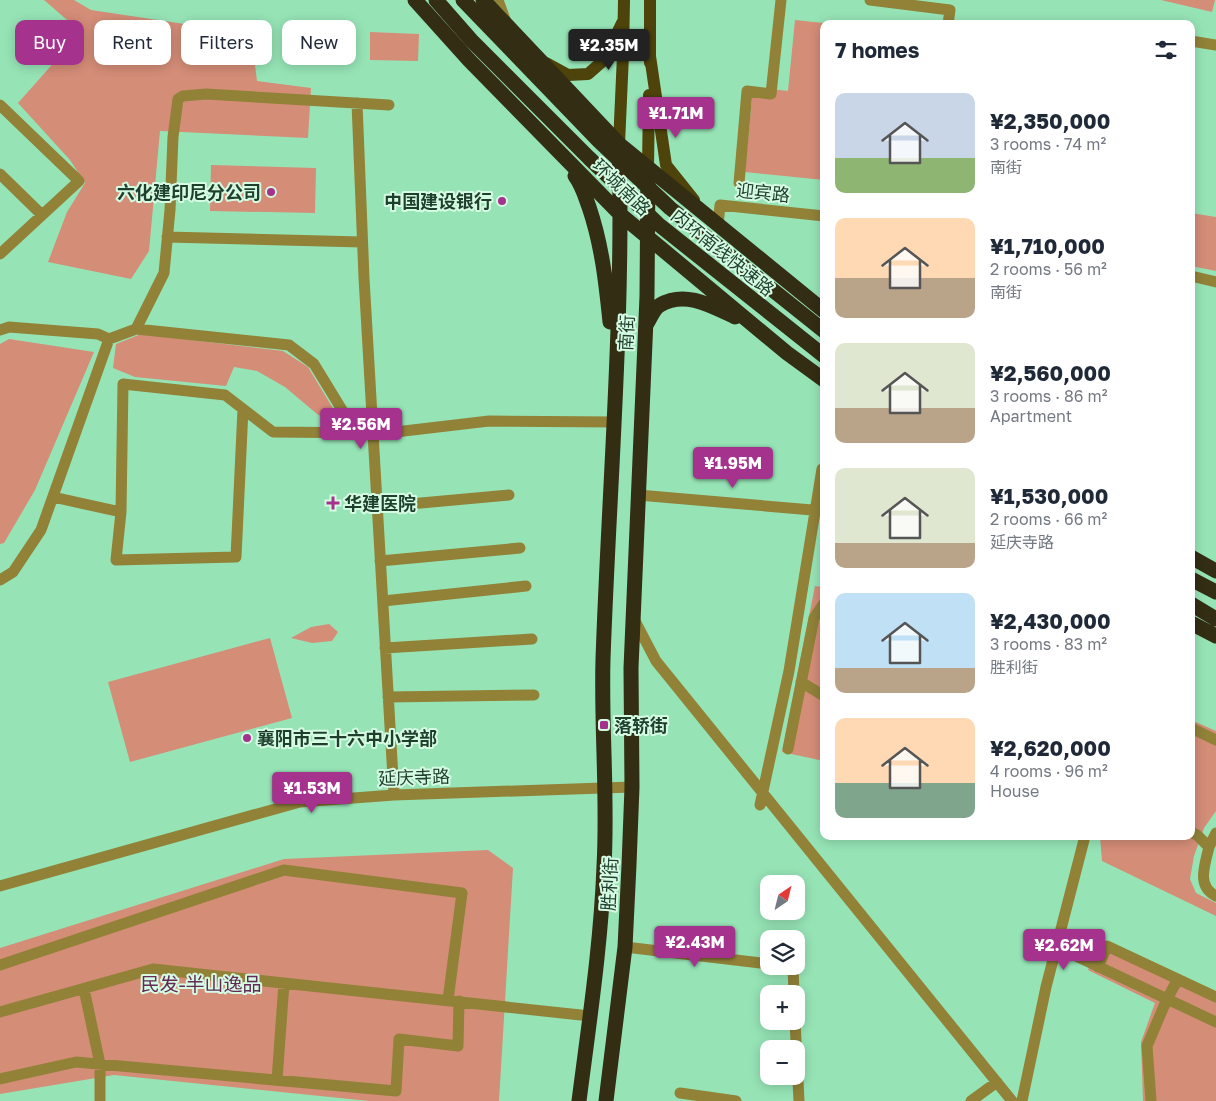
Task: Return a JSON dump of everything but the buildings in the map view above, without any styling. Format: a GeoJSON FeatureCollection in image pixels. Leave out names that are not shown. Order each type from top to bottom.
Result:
{"type":"FeatureCollection","features":[{"type":"Feature","properties":{"kind":"highway","name":"环城南路"},"geometry":{"type":"LineString","coordinates":[[415,0],[469,60],[621,215],[756,327],[820,377]]}},
{"type":"Feature","properties":{"kind":"highway","name":"内环南线快速路"},"geometry":{"type":"LineString","coordinates":[[436,0],[471,40],[658,224],[820,353]]}},
{"type":"Feature","properties":{"kind":"highway","name":"内环南线快速路"},"geometry":{"type":"LineString","coordinates":[[463,0],[599,141],[670,208],[820,328]]}},
{"type":"Feature","properties":{"kind":"highway","name":"环城南路"},"geometry":{"type":"LineString","coordinates":[[483,0],[619,144],[820,308]]}},
{"type":"Feature","properties":{"kind":"highway"},"geometry":{"type":"LineString","coordinates":[[527,119],[581,183],[596,228],[604,267],[616,377]]}},
{"type":"Feature","properties":{"kind":"highway","name":"南街"},"geometry":{"type":"LineString","coordinates":[[579,1101],[599,942],[603,884],[606,788],[603,661],[615,422],[621,215],[619,144]]}},
{"type":"Feature","properties":{"kind":"highway","name":"南街"},"geometry":{"type":"LineString","coordinates":[[631,668],[646,326],[648,168]]}},
{"type":"Feature","properties":{"kind":"highway"},"geometry":{"type":"LineString","coordinates":[[646,326],[658,306],[678,298],[702,302],[756,327]]}},
{"type":"Feature","properties":{"kind":"highway"},"geometry":{"type":"LineString","coordinates":[[1195,559],[1216,571]]}},
{"type":"Feature","properties":{"kind":"highway"},"geometry":{"type":"LineString","coordinates":[[1195,581],[1216,592]]}},
{"type":"Feature","properties":{"kind":"highway"},"geometry":{"type":"LineString","coordinates":[[1195,606],[1216,619]]}},
{"type":"Feature","properties":{"kind":"highway"},"geometry":{"type":"LineString","coordinates":[[1195,625],[1216,636]]}},
{"type":"Feature","properties":{"kind":"highway","name":"胜利街"},"geometry":{"type":"LineString","coordinates":[[606,1101],[625,947],[632,787],[631,668]]}},
{"type":"Feature","properties":{"kind":"main road","name":"南街"},"geometry":{"type":"LineString","coordinates":[[619,144],[624,55],[624,0]]}},
{"type":"Feature","properties":{"kind":"main road","name":"南街"},"geometry":{"type":"LineString","coordinates":[[648,168],[650,0]]}},
{"type":"Feature","properties":{"kind":"main road"},"geometry":{"type":"LineString","coordinates":[[538,58],[568,75],[588,74],[604,60],[623,21]]}},
{"type":"Feature","properties":{"kind":"main road"},"geometry":{"type":"LineString","coordinates":[[650,56],[666,164],[714,222]]}},
{"type":"Feature","properties":{"kind":"street"},"geometry":{"type":"LineString","coordinates":[[498,0],[506,24]]}},
{"type":"Feature","properties":{"kind":"street"},"geometry":{"type":"LineString","coordinates":[[738,183],[748,91],[771,94],[781,0]]}},
{"type":"Feature","properties":{"kind":"street"},"geometry":{"type":"LineString","coordinates":[[870,0],[950,10],[949,20]]}},
{"type":"Feature","properties":{"kind":"street"},"geometry":{"type":"LineString","coordinates":[[1195,41],[1216,45]]}},
{"type":"Feature","properties":{"kind":"street"},"geometry":{"type":"LineString","coordinates":[[136,329],[164,273],[173,137],[178,98],[206,94],[388,105]]}},
{"type":"Feature","properties":{"kind":"street"},"geometry":{"type":"LineString","coordinates":[[357,103],[362,242],[394,795]]}},
{"type":"Feature","properties":{"kind":"street"},"geometry":{"type":"LineString","coordinates":[[0,105],[78,181],[1,252]]}},
{"type":"Feature","properties":{"kind":"street"},"geometry":{"type":"LineString","coordinates":[[0,174],[42,215]]}},
{"type":"Feature","properties":{"kind":"street","name":"迎宾路"},"geometry":{"type":"LineString","coordinates":[[714,222],[720,205],[820,216]]}},
{"type":"Feature","properties":{"kind":"street"},"geometry":{"type":"LineString","coordinates":[[167,237],[362,242]]}},
{"type":"Feature","properties":{"kind":"street"},"geometry":{"type":"LineString","coordinates":[[1195,277],[1216,282]]}},
{"type":"Feature","properties":{"kind":"street"},"geometry":{"type":"LineString","coordinates":[[0,319],[4,329],[98,334],[109,339],[136,329],[288,345],[314,364],[348,418],[373,432]]}},
{"type":"Feature","properties":{"kind":"street"},"geometry":{"type":"LineString","coordinates":[[0,580],[13,572],[41,530],[109,339]]}},
{"type":"Feature","properties":{"kind":"street"},"geometry":{"type":"LineString","coordinates":[[243,409],[236,557],[116,560],[121,512],[123,384],[225,395],[273,432],[387,433],[489,421],[615,422]]}},
{"type":"Feature","properties":{"kind":"street"},"geometry":{"type":"LineString","coordinates":[[377,507],[509,495]]}},
{"type":"Feature","properties":{"kind":"street"},"geometry":{"type":"LineString","coordinates":[[638,495],[819,510]]}},
{"type":"Feature","properties":{"kind":"street"},"geometry":{"type":"LineString","coordinates":[[760,805],[789,671],[820,496]]}},
{"type":"Feature","properties":{"kind":"street"},"geometry":{"type":"LineString","coordinates":[[53,497],[121,512]]}},
{"type":"Feature","properties":{"kind":"street"},"geometry":{"type":"LineString","coordinates":[[380,561],[520,548]]}},
{"type":"Feature","properties":{"kind":"street"},"geometry":{"type":"LineString","coordinates":[[383,601],[526,586]]}},
{"type":"Feature","properties":{"kind":"street"},"geometry":{"type":"LineString","coordinates":[[788,749],[814,618],[820,609]]}},
{"type":"Feature","properties":{"kind":"street"},"geometry":{"type":"LineString","coordinates":[[633,617],[656,661],[1012,1101]]}},
{"type":"Feature","properties":{"kind":"street"},"geometry":{"type":"LineString","coordinates":[[385,648],[532,639]]}},
{"type":"Feature","properties":{"kind":"street"},"geometry":{"type":"LineString","coordinates":[[801,682],[820,694]]}},
{"type":"Feature","properties":{"kind":"street"},"geometry":{"type":"LineString","coordinates":[[388,697],[534,695]]}},
{"type":"Feature","properties":{"kind":"street"},"geometry":{"type":"LineString","coordinates":[[1195,730],[1216,740]]}},
{"type":"Feature","properties":{"kind":"street","name":"延庆寺路"},"geometry":{"type":"LineString","coordinates":[[0,886],[300,802],[394,795],[632,787]]}},
{"type":"Feature","properties":{"kind":"street"},"geometry":{"type":"LineString","coordinates":[[1195,834],[1209,847]]}},
{"type":"Feature","properties":{"kind":"street"},"geometry":{"type":"LineString","coordinates":[[1216,834],[1209,847],[1202,879],[1209,893],[1216,896]]}},
{"type":"Feature","properties":{"kind":"street"},"geometry":{"type":"LineString","coordinates":[[1022,1101],[1046,986],[1084,840]]}},
{"type":"Feature","properties":{"kind":"street"},"geometry":{"type":"LineString","coordinates":[[0,965],[284,870],[462,893],[453,1001],[458,1046],[398,1039],[396,1091],[76,1062],[0,1079]]}},
{"type":"Feature","properties":{"kind":"street"},"geometry":{"type":"LineString","coordinates":[[1098,967],[1107,946],[1216,997]]}},
{"type":"Feature","properties":{"kind":"street"},"geometry":{"type":"LineString","coordinates":[[625,947],[760,963]]}},
{"type":"Feature","properties":{"kind":"street"},"geometry":{"type":"LineString","coordinates":[[1057,947],[1216,1022]]}},
{"type":"Feature","properties":{"kind":"street"},"geometry":{"type":"LineString","coordinates":[[0,1012],[152,969],[590,1016]]}},
{"type":"Feature","properties":{"kind":"street"},"geometry":{"type":"LineString","coordinates":[[1151,1101],[1147,1046],[1167,999],[1178,979]]}},
{"type":"Feature","properties":{"kind":"street"},"geometry":{"type":"LineString","coordinates":[[277,1080],[284,983]]}},
{"type":"Feature","properties":{"kind":"street"},"geometry":{"type":"LineString","coordinates":[[84,989],[100,1064],[100,1101]]}},
{"type":"Feature","properties":{"kind":"street"},"geometry":{"type":"LineString","coordinates":[[795,1030],[799,1101]]}},
{"type":"Feature","properties":{"kind":"street"},"geometry":{"type":"LineString","coordinates":[[971,1101],[997,1082]]}},
{"type":"Feature","properties":{"kind":"street"},"geometry":{"type":"LineString","coordinates":[[680,1094],[736,1101]]}},
{"type":"Feature","properties":{"kind":"shaded area"},"geometry":{"type":"Polygon","coordinates":[[[44,0],[74,0],[91,10],[158,20],[94,20],[94,65],[171,65],[171,22],[181,24],[181,65],[255,65],[257,81],[311,88],[308,138],[160,131],[149,251],[131,279],[48,262],[67,212],[85,183],[70,160],[18,103],[52,65],[84,65],[84,20],[67,20],[44,0]]]}},
{"type":"Feature","properties":{"kind":"shaded area"},"geometry":{"type":"Polygon","coordinates":[[[1161,0],[1215,0],[1212,12],[1161,0]]]}},
{"type":"Feature","properties":{"kind":"shaded area"},"geometry":{"type":"Polygon","coordinates":[[[795,20],[820,23],[820,180],[745,172],[753,87],[788,91],[795,20]]]}},
{"type":"Feature","properties":{"kind":"shaded area"},"geometry":{"type":"Polygon","coordinates":[[[370,32],[419,34],[418,61],[370,60],[370,32]]]}},
{"type":"Feature","properties":{"kind":"shaded area"},"geometry":{"type":"Polygon","coordinates":[[[211,165],[316,168],[315,213],[210,211],[211,165]]]}},
{"type":"Feature","properties":{"kind":"shaded area"},"geometry":{"type":"Polygon","coordinates":[[[1195,214],[1216,217],[1216,271],[1195,267],[1195,214]]]}},
{"type":"Feature","properties":{"kind":"shaded area"},"geometry":{"type":"Polygon","coordinates":[[[141,334],[283,351],[308,367],[340,420],[336,425],[317,414],[285,387],[257,371],[234,367],[226,386],[135,377],[113,368],[116,344],[141,334]]]}},
{"type":"Feature","properties":{"kind":"shaded area"},"geometry":{"type":"Polygon","coordinates":[[[9,339],[94,352],[35,490],[4,543],[0,544],[0,344],[9,339]]]}},
{"type":"Feature","properties":{"kind":"shaded area"},"geometry":{"type":"Polygon","coordinates":[[[815,586],[820,587],[820,760],[782,752],[815,586]]]}},
{"type":"Feature","properties":{"kind":"shaded area"},"geometry":{"type":"Polygon","coordinates":[[[329,624],[338,632],[332,641],[312,643],[291,638],[311,627],[329,624]]]}},
{"type":"Feature","properties":{"kind":"shaded area"},"geometry":{"type":"Polygon","coordinates":[[[270,638],[292,718],[130,762],[108,682],[270,638]]]}},
{"type":"Feature","properties":{"kind":"shaded area"},"geometry":{"type":"Polygon","coordinates":[[[1195,722],[1216,731],[1216,811],[1204,828],[1194,856],[1190,879],[1196,893],[1216,903],[1216,916],[1102,861],[1100,840],[1195,840],[1195,722]]]}},
{"type":"Feature","properties":{"kind":"shaded area"},"geometry":{"type":"Polygon","coordinates":[[[488,850],[513,868],[499,1101],[369,1101],[114,1075],[0,1094],[0,948],[284,859],[488,850]]]}},
{"type":"Feature","properties":{"kind":"shaded area"},"geometry":{"type":"Polygon","coordinates":[[[1100,942],[1216,995],[1216,1101],[1143,1101],[1141,1042],[1155,1003],[1088,970],[1100,942]]]}},
{"type":"Feature","properties":{"kind":"place","name":"六化建印尼分公司"},"geometry":{"type":"Point","coordinates":[271,192]}},
{"type":"Feature","properties":{"kind":"place","name":"中国建设银行"},"geometry":{"type":"Point","coordinates":[502,201]}},
{"type":"Feature","properties":{"kind":"place","name":"华建医院"},"geometry":{"type":"Point","coordinates":[333,503]}},
{"type":"Feature","properties":{"kind":"place","name":"落轿街"},"geometry":{"type":"Point","coordinates":[604,725]}},
{"type":"Feature","properties":{"kind":"place","name":"襄阳市三十六中小学部"},"geometry":{"type":"Point","coordinates":[247,738]}},
{"type":"Feature","properties":{"kind":"district","name":"民发-半山逸品"},"geometry":{"type":"Point","coordinates":[201,983]}}]}
